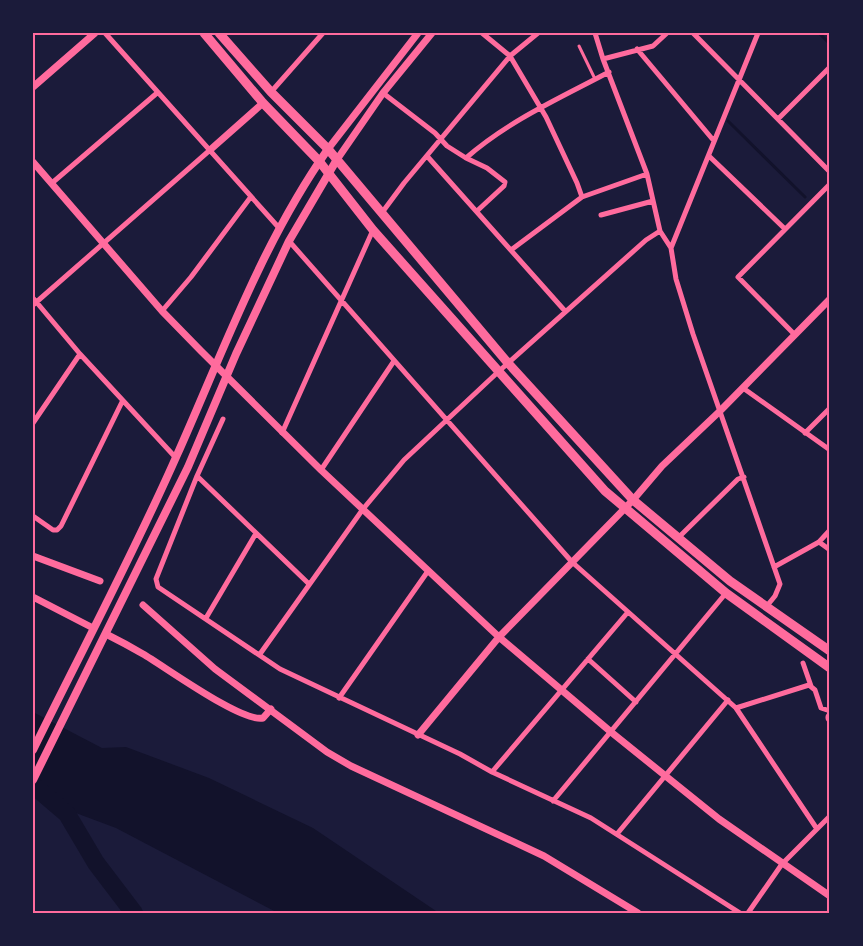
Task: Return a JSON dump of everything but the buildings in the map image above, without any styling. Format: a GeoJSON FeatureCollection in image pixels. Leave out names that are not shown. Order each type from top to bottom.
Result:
{"type":"FeatureCollection","features":[{"type":"Feature","properties":{"kind":"highway"},"geometry":{"type":"LineString","coordinates":[[204,33],[263,103],[319,161],[373,230],[605,491],[726,593],[830,668]]}},
{"type":"Feature","properties":{"kind":"highway"},"geometry":{"type":"LineString","coordinates":[[219,33],[271,92],[328,149],[508,363],[633,500],[730,581],[830,651]]}},
{"type":"Feature","properties":{"kind":"main road"},"geometry":{"type":"LineString","coordinates":[[33,750],[176,458],[215,365],[280,229],[328,149]]}},
{"type":"Feature","properties":{"kind":"main road"},"geometry":{"type":"LineString","coordinates":[[33,780],[188,467],[289,241],[336,161]]}},
{"type":"Feature","properties":{"kind":"street"},"geometry":{"type":"LineString","coordinates":[[33,87],[95,33]]}},
{"type":"Feature","properties":{"kind":"street"},"geometry":{"type":"LineString","coordinates":[[105,33],[280,229]]}},
{"type":"Feature","properties":{"kind":"street"},"geometry":{"type":"LineString","coordinates":[[271,92],[323,33]]}},
{"type":"Feature","properties":{"kind":"street"},"geometry":{"type":"LineString","coordinates":[[328,149],[418,33]]}},
{"type":"Feature","properties":{"kind":"street"},"geometry":{"type":"LineString","coordinates":[[336,161],[383,93],[432,33]]}},
{"type":"Feature","properties":{"kind":"street"},"geometry":{"type":"LineString","coordinates":[[483,33],[510,56],[541,108],[582,196]]}},
{"type":"Feature","properties":{"kind":"street"},"geometry":{"type":"LineString","coordinates":[[381,214],[510,56],[538,33]]}},
{"type":"Feature","properties":{"kind":"street"},"geometry":{"type":"LineString","coordinates":[[595,33],[647,174],[660,231],[671,248],[676,279],[780,584],[775,596],[766,607]]}},
{"type":"Feature","properties":{"kind":"street"},"geometry":{"type":"LineString","coordinates":[[603,59],[653,46],[667,33]]}},
{"type":"Feature","properties":{"kind":"street"},"geometry":{"type":"LineString","coordinates":[[693,33],[830,172]]}},
{"type":"Feature","properties":{"kind":"street"},"geometry":{"type":"LineString","coordinates":[[671,248],[758,33]]}},
{"type":"Feature","properties":{"kind":"street"},"geometry":{"type":"LineString","coordinates":[[637,49],[714,141]]}},
{"type":"Feature","properties":{"kind":"street"},"geometry":{"type":"LineString","coordinates":[[778,119],[830,67]]}},
{"type":"Feature","properties":{"kind":"street"},"geometry":{"type":"LineString","coordinates":[[466,158],[482,143],[609,72]]}},
{"type":"Feature","properties":{"kind":"street"},"geometry":{"type":"LineString","coordinates":[[52,183],[157,93]]}},
{"type":"Feature","properties":{"kind":"street"},"geometry":{"type":"LineString","coordinates":[[383,93],[457,153],[487,168],[505,182],[504,186],[477,211]]}},
{"type":"Feature","properties":{"kind":"street"},"geometry":{"type":"LineString","coordinates":[[176,458],[122,402],[34,302],[105,244],[263,103]]}},
{"type":"Feature","properties":{"kind":"street"},"geometry":{"type":"LineString","coordinates":[[427,156],[565,311]]}},
{"type":"Feature","properties":{"kind":"street"},"geometry":{"type":"LineString","coordinates":[[709,156],[785,230]]}},
{"type":"Feature","properties":{"kind":"street"},"geometry":{"type":"LineString","coordinates":[[33,162],[162,310],[215,365],[282,433],[499,637],[611,732],[719,819],[830,896]]}},
{"type":"Feature","properties":{"kind":"street"},"geometry":{"type":"LineString","coordinates":[[511,250],[582,196],[647,174]]}},
{"type":"Feature","properties":{"kind":"street"},"geometry":{"type":"LineString","coordinates":[[795,335],[738,277],[830,184]]}},
{"type":"Feature","properties":{"kind":"street"},"geometry":{"type":"LineString","coordinates":[[162,310],[191,277],[250,198]]}},
{"type":"Feature","properties":{"kind":"street"},"geometry":{"type":"LineString","coordinates":[[601,215],[653,201]]}},
{"type":"Feature","properties":{"kind":"street"},"geometry":{"type":"LineString","coordinates":[[282,433],[373,230]]}},
{"type":"Feature","properties":{"kind":"street"},"geometry":{"type":"LineString","coordinates":[[260,654],[363,509],[404,460],[565,311],[646,240],[660,231]]}},
{"type":"Feature","properties":{"kind":"street"},"geometry":{"type":"LineString","coordinates":[[289,241],[342,298],[394,361],[572,562],[677,653],[736,708],[818,829]]}},
{"type":"Feature","properties":{"kind":"street"},"geometry":{"type":"LineString","coordinates":[[418,735],[499,637],[633,500],[662,466],[720,411],[830,299]]}},
{"type":"Feature","properties":{"kind":"street"},"geometry":{"type":"LineString","coordinates":[[33,423],[80,354]]}},
{"type":"Feature","properties":{"kind":"street"},"geometry":{"type":"LineString","coordinates":[[321,470],[394,361]]}},
{"type":"Feature","properties":{"kind":"street"},"geometry":{"type":"LineString","coordinates":[[743,388],[830,450]]}},
{"type":"Feature","properties":{"kind":"street"},"geometry":{"type":"LineString","coordinates":[[33,516],[53,530],[61,526],[122,402]]}},
{"type":"Feature","properties":{"kind":"street"},"geometry":{"type":"LineString","coordinates":[[805,433],[830,408]]}},
{"type":"Feature","properties":{"kind":"street"},"geometry":{"type":"LineString","coordinates":[[223,418],[156,579],[158,587],[280,669],[591,818],[740,913]]}},
{"type":"Feature","properties":{"kind":"street"},"geometry":{"type":"LineString","coordinates":[[197,476],[255,535],[309,584]]}},
{"type":"Feature","properties":{"kind":"street"},"geometry":{"type":"LineString","coordinates":[[678,537],[738,479],[744,477]]}},
{"type":"Feature","properties":{"kind":"street"},"geometry":{"type":"LineString","coordinates":[[774,567],[819,542],[830,530]]}},
{"type":"Feature","properties":{"kind":"street"},"geometry":{"type":"LineString","coordinates":[[206,618],[255,535]]}},
{"type":"Feature","properties":{"kind":"street"},"geometry":{"type":"LineString","coordinates":[[819,542],[830,550]]}},
{"type":"Feature","properties":{"kind":"street"},"geometry":{"type":"LineString","coordinates":[[33,556],[100,581]]}},
{"type":"Feature","properties":{"kind":"street"},"geometry":{"type":"LineString","coordinates":[[339,698],[428,571]]}},
{"type":"Feature","properties":{"kind":"street"},"geometry":{"type":"LineString","coordinates":[[553,801],[726,593]]}},
{"type":"Feature","properties":{"kind":"street"},"geometry":{"type":"LineString","coordinates":[[33,597],[93,628]]}},
{"type":"Feature","properties":{"kind":"street"},"geometry":{"type":"LineString","coordinates":[[143,605],[215,669],[327,752],[351,766],[544,856],[638,913]]}},
{"type":"Feature","properties":{"kind":"street"},"geometry":{"type":"LineString","coordinates":[[492,772],[628,612]]}},
{"type":"Feature","properties":{"kind":"street"},"geometry":{"type":"LineString","coordinates":[[106,634],[143,654],[208,695],[251,717],[263,718],[271,709]]}},
{"type":"Feature","properties":{"kind":"street"},"geometry":{"type":"LineString","coordinates":[[588,659],[636,702]]}},
{"type":"Feature","properties":{"kind":"street"},"geometry":{"type":"LineString","coordinates":[[803,663],[821,708],[830,711]]}},
{"type":"Feature","properties":{"kind":"street"},"geometry":{"type":"LineString","coordinates":[[736,708],[808,685],[811,686]]}},
{"type":"Feature","properties":{"kind":"street"},"geometry":{"type":"LineString","coordinates":[[617,834],[728,700]]}},
{"type":"Feature","properties":{"kind":"street"},"geometry":{"type":"LineString","coordinates":[[748,913],[782,864],[830,816]]}},
{"type":"Feature","properties":{"kind":"lane"},"geometry":{"type":"LineString","coordinates":[[579,46],[595,79]]}},
{"type":"Feature","properties":{"kind":"shaded area"},"geometry":{"type":"Polygon","coordinates":[[[33,712],[102,748],[126,747],[209,778],[313,828],[439,913],[278,913],[116,828],[33,797],[33,712]]]}},
{"type":"Feature","properties":{"kind":"waterway"},"geometry":{"type":"LineString","coordinates":[[819,33],[830,44]]}},
{"type":"Feature","properties":{"kind":"waterway"},"geometry":{"type":"LineString","coordinates":[[728,121],[805,197]]}},
{"type":"Feature","properties":{"kind":"waterway"},"geometry":{"type":"LineString","coordinates":[[33,785],[67,814],[96,863],[134,913]]}}]}
